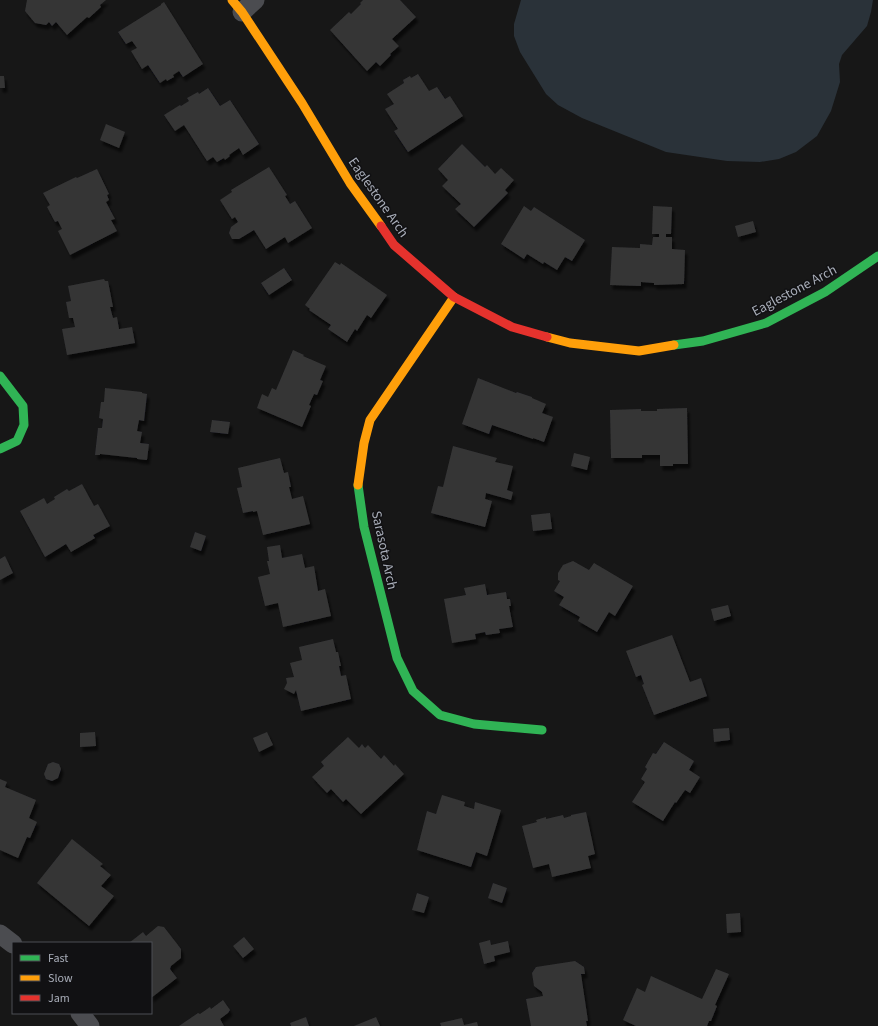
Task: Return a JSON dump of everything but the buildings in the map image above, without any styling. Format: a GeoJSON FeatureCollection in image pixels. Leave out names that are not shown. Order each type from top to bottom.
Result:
{"type":"FeatureCollection","features":[{"type":"Feature","properties":{"kind":"street","name":"Eaglestone Arch"},"geometry":{"type":"LineString","coordinates":[[243,4],[350,183],[394,245],[454,297],[512,327],[570,343],[639,351],[703,341],[766,324],[825,292],[878,256]]}},
{"type":"Feature","properties":{"kind":"street","name":"Sarasota Arch"},"geometry":{"type":"LineString","coordinates":[[454,297],[370,420],[364,443],[358,487],[364,527],[397,658],[413,691],[440,715],[474,724],[542,730]]}},
{"type":"Feature","properties":{"kind":"street"},"geometry":{"type":"LineString","coordinates":[[0,376],[23,406],[24,425],[17,441],[0,449]]}},
{"type":"Feature","properties":{"kind":"street"},"geometry":{"type":"LineString","coordinates":[[0,934],[12,943]]}},
{"type":"Feature","properties":{"kind":"street"},"geometry":{"type":"LineString","coordinates":[[81,1014],[90,1026]]}},
{"type":"Feature","properties":{"kind":"shaded area"},"geometry":{"type":"Polygon","coordinates":[[[521,0],[873,0],[867,26],[842,55],[839,64],[840,82],[831,111],[817,136],[796,152],[779,159],[760,162],[727,161],[666,152],[582,118],[558,105],[546,94],[520,52],[514,36],[514,24],[521,0]]]}},
{"type":"Feature","properties":{"kind":"traffic: fast"},"geometry":{"type":"LineString","coordinates":[[674,345],[703,341],[766,323],[825,292],[878,256]]}},
{"type":"Feature","properties":{"kind":"traffic: fast"},"geometry":{"type":"LineString","coordinates":[[0,376],[23,406],[24,425],[17,441],[0,449]]}},
{"type":"Feature","properties":{"kind":"traffic: fast"},"geometry":{"type":"LineString","coordinates":[[358,485],[364,527],[397,658],[413,691],[440,715],[474,724],[542,730]]}},
{"type":"Feature","properties":{"kind":"traffic: slow"},"geometry":{"type":"LineString","coordinates":[[232,0],[242,12],[302,103],[350,183],[381,226]]}},
{"type":"Feature","properties":{"kind":"traffic: slow"},"geometry":{"type":"LineString","coordinates":[[358,485],[364,443],[370,420],[454,297]]}},
{"type":"Feature","properties":{"kind":"traffic: slow"},"geometry":{"type":"LineString","coordinates":[[547,337],[570,343],[639,351],[674,345]]}},
{"type":"Feature","properties":{"kind":"traffic: jam"},"geometry":{"type":"LineString","coordinates":[[381,226],[394,245],[454,297],[512,327],[547,337]]}}]}
